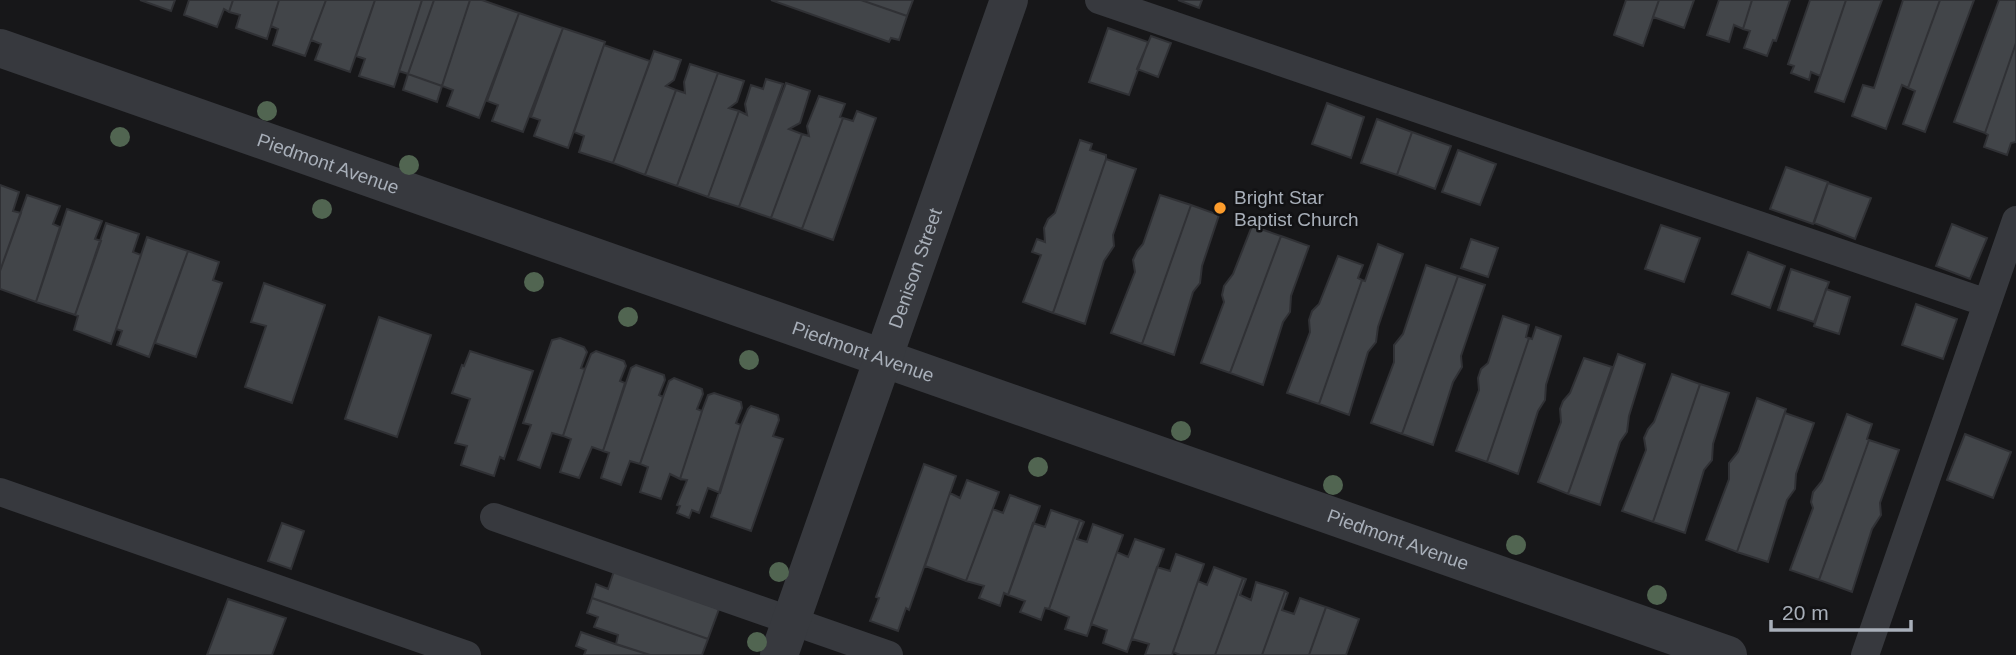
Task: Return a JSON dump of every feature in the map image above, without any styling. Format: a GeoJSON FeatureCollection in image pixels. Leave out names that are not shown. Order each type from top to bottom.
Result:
{"type":"FeatureCollection","features":[{"type":"Feature","properties":{"kind":"street","name":"Denison Street"},"geometry":{"type":"LineString","coordinates":[[785,638],[1009,0]]}},
{"type":"Feature","properties":{"kind":"street","name":"Piedmont Avenue"},"geometry":{"type":"LineString","coordinates":[[0,48],[1728,655]]}},
{"type":"Feature","properties":{"kind":"lane"},"geometry":{"type":"LineString","coordinates":[[1099,0],[1987,303]]}},
{"type":"Feature","properties":{"kind":"lane"},"geometry":{"type":"LineString","coordinates":[[1865,655],[2016,220]]}},
{"type":"Feature","properties":{"kind":"lane"},"geometry":{"type":"LineString","coordinates":[[0,492],[467,655]]}},
{"type":"Feature","properties":{"kind":"lane"},"geometry":{"type":"LineString","coordinates":[[494,517],[785,638],[889,655]]}},
{"type":"Feature","properties":{"kind":"building"},"geometry":{"type":"Polygon","coordinates":[[[140,0],[175,0],[171,11],[140,0]]]}},
{"type":"Feature","properties":{"kind":"building"},"geometry":{"type":"Polygon","coordinates":[[[189,0],[233,0],[229,12],[224,9],[217,27],[184,15],[189,0]]]}},
{"type":"Feature","properties":{"kind":"building"},"geometry":{"type":"Polygon","coordinates":[[[233,0],[279,0],[267,39],[236,28],[240,15],[229,12],[233,0]]]}},
{"type":"Feature","properties":{"kind":"building"},"geometry":{"type":"Polygon","coordinates":[[[279,0],[326,0],[305,56],[273,45],[278,29],[271,26],[279,0]]]}},
{"type":"Feature","properties":{"kind":"building"},"geometry":{"type":"Polygon","coordinates":[[[326,0],[375,0],[350,72],[315,60],[321,44],[311,40],[326,0]]]}},
{"type":"Feature","properties":{"kind":"building"},"geometry":{"type":"Polygon","coordinates":[[[375,0],[422,0],[394,87],[359,76],[365,59],[356,56],[375,0]]]}},
{"type":"Feature","properties":{"kind":"building"},"geometry":{"type":"Polygon","coordinates":[[[422,0],[434,0],[408,74],[399,71],[422,0]]]}},
{"type":"Feature","properties":{"kind":"building"},"geometry":{"type":"Polygon","coordinates":[[[434,0],[470,0],[442,86],[408,74],[434,0]]]}},
{"type":"Feature","properties":{"kind":"building"},"geometry":{"type":"Polygon","coordinates":[[[470,0],[482,0],[519,13],[479,118],[447,106],[453,90],[442,86],[470,0]]]}},
{"type":"Feature","properties":{"kind":"building"},"geometry":{"type":"Polygon","coordinates":[[[771,0],[861,0],[907,16],[899,40],[891,38],[889,42],[771,0]]]}},
{"type":"Feature","properties":{"kind":"building"},"geometry":{"type":"Polygon","coordinates":[[[861,0],[913,0],[907,16],[861,0]]]}},
{"type":"Feature","properties":{"kind":"building"},"geometry":{"type":"Polygon","coordinates":[[[1178,0],[1202,0],[1199,8],[1178,0]]]}},
{"type":"Feature","properties":{"kind":"building"},"geometry":{"type":"Polygon","coordinates":[[[1626,0],[1659,0],[1643,46],[1614,35],[1626,0]]]}},
{"type":"Feature","properties":{"kind":"building"},"geometry":{"type":"Polygon","coordinates":[[[1659,0],[1694,0],[1684,28],[1653,17],[1659,0]]]}},
{"type":"Feature","properties":{"kind":"building"},"geometry":{"type":"Polygon","coordinates":[[[1719,0],[1752,0],[1743,29],[1734,25],[1729,42],[1707,35],[1719,0]]]}},
{"type":"Feature","properties":{"kind":"building"},"geometry":{"type":"Polygon","coordinates":[[[1752,0],[1790,0],[1776,41],[1773,40],[1767,56],[1744,48],[1750,31],[1743,29],[1752,0]]]}},
{"type":"Feature","properties":{"kind":"building"},"geometry":{"type":"Polygon","coordinates":[[[1810,0],[1846,0],[1820,76],[1811,72],[1809,80],[1791,73],[1794,66],[1788,64],[1810,0]]]}},
{"type":"Feature","properties":{"kind":"building"},"geometry":{"type":"Polygon","coordinates":[[[1846,0],[1882,0],[1844,102],[1815,92],[1846,0]]]}},
{"type":"Feature","properties":{"kind":"building"},"geometry":{"type":"Polygon","coordinates":[[[1903,0],[1940,0],[1908,88],[1902,85],[1886,129],[1852,116],[1863,85],[1874,88],[1903,0]]]}},
{"type":"Feature","properties":{"kind":"building"},"geometry":{"type":"Polygon","coordinates":[[[1940,0],[1974,0],[1925,132],[1903,124],[1915,91],[1908,88],[1940,0]]]}},
{"type":"Feature","properties":{"kind":"building"},"geometry":{"type":"Polygon","coordinates":[[[1999,0],[2016,0],[2016,43],[1985,133],[1954,122],[1999,0]]]}},
{"type":"Feature","properties":{"kind":"building"},"geometry":{"type":"Polygon","coordinates":[[[519,13],[563,28],[523,132],[492,121],[498,105],[487,101],[519,13]]]}},
{"type":"Feature","properties":{"kind":"building"},"geometry":{"type":"Polygon","coordinates":[[[563,28],[605,42],[568,148],[534,136],[540,120],[531,117],[563,28]]]}},
{"type":"Feature","properties":{"kind":"building"},"geometry":{"type":"Polygon","coordinates":[[[1108,28],[1148,42],[1129,95],[1089,82],[1108,28]]]}},
{"type":"Feature","properties":{"kind":"building"},"geometry":{"type":"Polygon","coordinates":[[[1151,36],[1171,43],[1158,77],[1137,69],[1151,36]]]}},
{"type":"Feature","properties":{"kind":"building"},"geometry":{"type":"Polygon","coordinates":[[[2016,43],[2016,142],[2011,143],[2007,155],[1984,147],[1988,135],[1985,133],[2016,43]]]}},
{"type":"Feature","properties":{"kind":"building"},"geometry":{"type":"Polygon","coordinates":[[[604,45],[650,61],[613,163],[579,152],[584,136],[574,132],[604,45]]]}},
{"type":"Feature","properties":{"kind":"building"},"geometry":{"type":"Polygon","coordinates":[[[654,51],[681,60],[674,80],[666,86],[676,90],[645,175],[613,163],[654,51]]]}},
{"type":"Feature","properties":{"kind":"building"},"geometry":{"type":"Polygon","coordinates":[[[690,64],[718,73],[677,186],[645,175],[676,90],[685,93],[684,82],[690,64]]]}},
{"type":"Feature","properties":{"kind":"building"},"geometry":{"type":"Polygon","coordinates":[[[718,73],[744,81],[737,102],[729,108],[739,111],[708,197],[677,186],[718,73]]]}},
{"type":"Feature","properties":{"kind":"building"},"geometry":{"type":"Polygon","coordinates":[[[408,74],[442,86],[437,102],[403,90],[408,74]]]}},
{"type":"Feature","properties":{"kind":"building"},"geometry":{"type":"Polygon","coordinates":[[[766,79],[783,84],[739,207],[708,197],[739,111],[747,115],[745,104],[751,85],[763,89],[766,79]]]}},
{"type":"Feature","properties":{"kind":"building"},"geometry":{"type":"Polygon","coordinates":[[[786,83],[810,91],[800,123],[789,129],[802,134],[771,218],[739,207],[786,83]]]}},
{"type":"Feature","properties":{"kind":"building"},"geometry":{"type":"Polygon","coordinates":[[[819,96],[845,104],[840,117],[843,118],[802,229],[771,218],[802,134],[809,136],[807,126],[819,96]]]}},
{"type":"Feature","properties":{"kind":"building"},"geometry":{"type":"Polygon","coordinates":[[[1327,103],[1364,117],[1351,158],[1312,144],[1327,103]]]}},
{"type":"Feature","properties":{"kind":"building"},"geometry":{"type":"Polygon","coordinates":[[[857,111],[876,118],[833,240],[802,229],[843,118],[853,121],[857,111]]]}},
{"type":"Feature","properties":{"kind":"building"},"geometry":{"type":"Polygon","coordinates":[[[1377,119],[1412,132],[1397,175],[1361,163],[1377,119]]]}},
{"type":"Feature","properties":{"kind":"building"},"geometry":{"type":"Polygon","coordinates":[[[1412,132],[1451,146],[1435,189],[1397,175],[1412,132]]]}},
{"type":"Feature","properties":{"kind":"building"},"geometry":{"type":"Polygon","coordinates":[[[1080,140],[1092,144],[1090,150],[1106,155],[1106,159],[1053,313],[1023,302],[1041,255],[1032,252],[1037,239],[1045,242],[1044,228],[1055,213],[1080,140]]]}},
{"type":"Feature","properties":{"kind":"building"},"geometry":{"type":"Polygon","coordinates":[[[1458,150],[1496,164],[1480,205],[1442,192],[1458,150]]]}},
{"type":"Feature","properties":{"kind":"building"},"geometry":{"type":"Polygon","coordinates":[[[1106,159],[1136,169],[1113,235],[1114,246],[1104,261],[1085,324],[1053,313],[1106,159]]]}},
{"type":"Feature","properties":{"kind":"building"},"geometry":{"type":"Polygon","coordinates":[[[1786,167],[1828,182],[1813,224],[1770,209],[1786,167]]]}},
{"type":"Feature","properties":{"kind":"building"},"geometry":{"type":"Polygon","coordinates":[[[1828,183],[1871,198],[1855,239],[1814,223],[1828,183]]]}},
{"type":"Feature","properties":{"kind":"building"},"geometry":{"type":"Polygon","coordinates":[[[0,185],[19,192],[13,211],[21,213],[0,271],[0,185]]]}},
{"type":"Feature","properties":{"kind":"building"},"geometry":{"type":"Polygon","coordinates":[[[27,195],[60,206],[53,224],[60,227],[36,302],[0,289],[0,271],[27,195]]]}},
{"type":"Feature","properties":{"kind":"building"},"geometry":{"type":"Polygon","coordinates":[[[1160,195],[1191,205],[1142,344],[1111,333],[1135,272],[1133,260],[1143,244],[1160,195]]]}},
{"type":"Feature","properties":{"kind":"building"},"geometry":{"type":"Polygon","coordinates":[[[1191,205],[1219,215],[1202,266],[1200,283],[1193,292],[1174,355],[1142,344],[1191,205]]]}},
{"type":"Feature","properties":{"kind":"building"},"geometry":{"type":"Polygon","coordinates":[[[67,209],[102,221],[95,239],[101,241],[75,315],[36,302],[67,209]]]}},
{"type":"Feature","properties":{"kind":"building"},"geometry":{"type":"Polygon","coordinates":[[[106,223],[139,234],[133,252],[141,255],[111,344],[74,330],[78,316],[75,315],[106,223]]]}},
{"type":"Feature","properties":{"kind":"building"},"geometry":{"type":"Polygon","coordinates":[[[1952,224],[1987,238],[1970,279],[1936,266],[1952,224]]]}},
{"type":"Feature","properties":{"kind":"building"},"geometry":{"type":"Polygon","coordinates":[[[1661,225],[1700,238],[1684,282],[1645,269],[1661,225]]]}},
{"type":"Feature","properties":{"kind":"building"},"geometry":{"type":"Polygon","coordinates":[[[1252,226],[1281,236],[1230,373],[1201,363],[1224,302],[1224,286],[1233,274],[1252,226]]]}},
{"type":"Feature","properties":{"kind":"building"},"geometry":{"type":"Polygon","coordinates":[[[1281,236],[1309,246],[1291,296],[1290,312],[1283,322],[1263,385],[1230,373],[1281,236]]]}},
{"type":"Feature","properties":{"kind":"building"},"geometry":{"type":"Polygon","coordinates":[[[147,237],[188,251],[149,357],[117,345],[122,331],[116,329],[147,237]]]}},
{"type":"Feature","properties":{"kind":"building"},"geometry":{"type":"Polygon","coordinates":[[[1471,239],[1498,248],[1488,277],[1461,268],[1471,239]]]}},
{"type":"Feature","properties":{"kind":"building"},"geometry":{"type":"Polygon","coordinates":[[[1378,244],[1403,254],[1378,327],[1376,342],[1368,352],[1349,415],[1319,404],[1362,280],[1365,281],[1378,244]]]}},
{"type":"Feature","properties":{"kind":"building"},"geometry":{"type":"Polygon","coordinates":[[[188,251],[219,262],[213,280],[222,283],[196,357],[155,343],[188,251]]]}},
{"type":"Feature","properties":{"kind":"building"},"geometry":{"type":"Polygon","coordinates":[[[1748,252],[1785,266],[1770,308],[1732,294],[1748,252]]]}},
{"type":"Feature","properties":{"kind":"building"},"geometry":{"type":"Polygon","coordinates":[[[1338,256],[1363,265],[1358,278],[1362,280],[1319,404],[1287,393],[1310,332],[1309,320],[1312,311],[1319,304],[1338,256]]]}},
{"type":"Feature","properties":{"kind":"building"},"geometry":{"type":"Polygon","coordinates":[[[1426,265],[1458,276],[1402,434],[1371,423],[1394,362],[1394,345],[1403,334],[1426,265]]]}},
{"type":"Feature","properties":{"kind":"building"},"geometry":{"type":"Polygon","coordinates":[[[1791,269],[1829,282],[1814,322],[1778,310],[1791,269]]]}},
{"type":"Feature","properties":{"kind":"building"},"geometry":{"type":"Polygon","coordinates":[[[1458,276],[1485,285],[1461,356],[1462,367],[1453,382],[1433,445],[1402,434],[1458,276]]]}},
{"type":"Feature","properties":{"kind":"building"},"geometry":{"type":"Polygon","coordinates":[[[264,283],[325,305],[292,403],[245,387],[266,326],[251,322],[264,283]]]}},
{"type":"Feature","properties":{"kind":"building"},"geometry":{"type":"Polygon","coordinates":[[[1826,289],[1850,297],[1839,334],[1814,326],[1826,289]]]}},
{"type":"Feature","properties":{"kind":"building"},"geometry":{"type":"Polygon","coordinates":[[[1916,304],[1957,319],[1943,359],[1902,345],[1916,304]]]}},
{"type":"Feature","properties":{"kind":"building"},"geometry":{"type":"Polygon","coordinates":[[[1503,316],[1529,325],[1526,337],[1529,338],[1487,462],[1456,451],[1479,390],[1478,378],[1481,369],[1488,363],[1503,316]]]}},
{"type":"Feature","properties":{"kind":"building"},"geometry":{"type":"Polygon","coordinates":[[[379,317],[431,335],[397,437],[345,419],[379,317]]]}},
{"type":"Feature","properties":{"kind":"building"},"geometry":{"type":"Polygon","coordinates":[[[1536,327],[1561,336],[1546,385],[1545,400],[1538,411],[1518,474],[1487,462],[1529,338],[1532,339],[1536,327]]]}},
{"type":"Feature","properties":{"kind":"building"},"geometry":{"type":"Polygon","coordinates":[[[560,338],[584,347],[587,352],[581,368],[585,369],[563,436],[552,433],[540,468],[518,460],[531,425],[523,423],[552,340],[560,338]]]}},
{"type":"Feature","properties":{"kind":"building"},"geometry":{"type":"Polygon","coordinates":[[[470,351],[533,371],[504,459],[500,457],[494,476],[461,465],[467,446],[455,443],[470,399],[452,393],[470,351]]]}},
{"type":"Feature","properties":{"kind":"building"},"geometry":{"type":"Polygon","coordinates":[[[596,351],[624,361],[626,366],[620,381],[625,383],[603,451],[592,447],[579,478],[560,472],[571,439],[563,436],[585,369],[591,354],[596,351]]]}},
{"type":"Feature","properties":{"kind":"building"},"geometry":{"type":"Polygon","coordinates":[[[1618,354],[1645,364],[1629,416],[1627,432],[1620,442],[1600,505],[1568,494],[1618,354]]]}},
{"type":"Feature","properties":{"kind":"building"},"geometry":{"type":"Polygon","coordinates":[[[1584,358],[1612,367],[1568,494],[1538,482],[1561,422],[1560,409],[1570,393],[1584,358]]]}},
{"type":"Feature","properties":{"kind":"building"},"geometry":{"type":"Polygon","coordinates":[[[636,365],[664,375],[665,380],[659,395],[663,397],[640,464],[630,461],[621,485],[601,478],[609,453],[603,451],[631,368],[636,365]]]}},
{"type":"Feature","properties":{"kind":"building"},"geometry":{"type":"Polygon","coordinates":[[[1672,374],[1700,384],[1653,522],[1622,511],[1646,450],[1644,438],[1654,422],[1672,374]]]}},
{"type":"Feature","properties":{"kind":"building"},"geometry":{"type":"Polygon","coordinates":[[[674,378],[702,389],[703,394],[697,409],[702,411],[680,479],[670,474],[661,499],[640,492],[648,467],[640,464],[669,381],[674,378]]]}},
{"type":"Feature","properties":{"kind":"building"},"geometry":{"type":"Polygon","coordinates":[[[1700,384],[1729,393],[1713,444],[1712,460],[1704,470],[1685,533],[1653,522],[1700,384]]]}},
{"type":"Feature","properties":{"kind":"building"},"geometry":{"type":"Polygon","coordinates":[[[714,393],[741,402],[742,408],[736,423],[741,425],[720,493],[708,488],[699,513],[692,510],[689,518],[677,513],[680,506],[677,505],[687,480],[680,479],[708,395],[714,393]]]}},
{"type":"Feature","properties":{"kind":"building"},"geometry":{"type":"Polygon","coordinates":[[[1757,398],[1786,409],[1737,552],[1706,540],[1729,479],[1729,463],[1738,452],[1757,398]]]}},
{"type":"Feature","properties":{"kind":"building"},"geometry":{"type":"Polygon","coordinates":[[[751,406],[778,415],[779,420],[773,436],[783,439],[751,531],[711,517],[741,425],[751,406]]]}},
{"type":"Feature","properties":{"kind":"building"},"geometry":{"type":"Polygon","coordinates":[[[1785,413],[1814,423],[1796,474],[1795,489],[1787,500],[1768,562],[1737,552],[1785,413]]]}},
{"type":"Feature","properties":{"kind":"building"},"geometry":{"type":"Polygon","coordinates":[[[1847,414],[1872,424],[1867,439],[1869,440],[1819,580],[1790,570],[1813,508],[1813,492],[1822,481],[1847,414]]]}},
{"type":"Feature","properties":{"kind":"building"},"geometry":{"type":"Polygon","coordinates":[[[1965,434],[2011,452],[1993,498],[1947,480],[1965,434]]]}},
{"type":"Feature","properties":{"kind":"building"},"geometry":{"type":"Polygon","coordinates":[[[1869,440],[1899,450],[1880,503],[1881,515],[1872,529],[1852,592],[1819,580],[1869,440]]]}},
{"type":"Feature","properties":{"kind":"building"},"geometry":{"type":"Polygon","coordinates":[[[924,464],[956,476],[909,610],[906,608],[898,631],[870,621],[879,598],[876,597],[924,464]]]}},
{"type":"Feature","properties":{"kind":"building"},"geometry":{"type":"Polygon","coordinates":[[[967,480],[999,492],[966,581],[925,566],[950,493],[960,498],[967,480]]]}},
{"type":"Feature","properties":{"kind":"building"},"geometry":{"type":"Polygon","coordinates":[[[1010,495],[1040,506],[1008,595],[1004,593],[1000,606],[979,598],[984,586],[966,581],[993,509],[1003,513],[1010,495]]]}},
{"type":"Feature","properties":{"kind":"building"},"geometry":{"type":"Polygon","coordinates":[[[1051,510],[1080,520],[1049,609],[1045,608],[1041,620],[1020,612],[1025,601],[1008,595],[1033,523],[1045,527],[1051,510]]]}},
{"type":"Feature","properties":{"kind":"building"},"geometry":{"type":"Polygon","coordinates":[[[1080,520],[1084,522],[1077,539],[1087,542],[1093,524],[1123,535],[1087,636],[1065,629],[1069,617],[1049,609],[1080,520]]]}},
{"type":"Feature","properties":{"kind":"building"},"geometry":{"type":"Polygon","coordinates":[[[282,523],[304,531],[291,569],[268,561],[282,523]]]}},
{"type":"Feature","properties":{"kind":"building"},"geometry":{"type":"Polygon","coordinates":[[[1135,539],[1164,549],[1127,652],[1103,643],[1107,630],[1091,624],[1117,552],[1128,557],[1135,539]]]}},
{"type":"Feature","properties":{"kind":"building"},"geometry":{"type":"Polygon","coordinates":[[[1176,554],[1204,564],[1172,655],[1145,655],[1149,644],[1132,639],[1157,567],[1170,571],[1176,554]]]}},
{"type":"Feature","properties":{"kind":"building"},"geometry":{"type":"Polygon","coordinates":[[[1214,567],[1243,578],[1215,655],[1180,655],[1173,652],[1198,581],[1207,585],[1214,567]]]}},
{"type":"Feature","properties":{"kind":"building"},"geometry":{"type":"Polygon","coordinates":[[[614,571],[719,609],[708,639],[592,598],[596,584],[608,589],[614,571]]]}},
{"type":"Feature","properties":{"kind":"building"},"geometry":{"type":"Polygon","coordinates":[[[1243,578],[1246,579],[1240,595],[1251,600],[1256,582],[1285,591],[1262,655],[1215,655],[1243,578]]]}},
{"type":"Feature","properties":{"kind":"building"},"geometry":{"type":"Polygon","coordinates":[[[1285,591],[1288,593],[1282,610],[1294,614],[1300,598],[1326,607],[1309,655],[1262,655],[1285,591]]]}},
{"type":"Feature","properties":{"kind":"building"},"geometry":{"type":"Polygon","coordinates":[[[592,598],[708,639],[702,655],[650,655],[616,644],[618,635],[594,627],[598,617],[587,613],[592,598]]]}},
{"type":"Feature","properties":{"kind":"building"},"geometry":{"type":"Polygon","coordinates":[[[228,599],[286,618],[272,655],[207,655],[228,599]]]}},
{"type":"Feature","properties":{"kind":"building"},"geometry":{"type":"Polygon","coordinates":[[[1326,607],[1359,619],[1346,655],[1309,655],[1326,607]]]}},
{"type":"Feature","properties":{"kind":"building"},"geometry":{"type":"Polygon","coordinates":[[[581,632],[650,655],[584,655],[586,650],[576,646],[581,632]]]}},
{"type":"Feature","properties":{"kind":"place","name":"Bright Star Baptist Church"},"geometry":{"type":"Point","coordinates":[1220,208]}}]}
